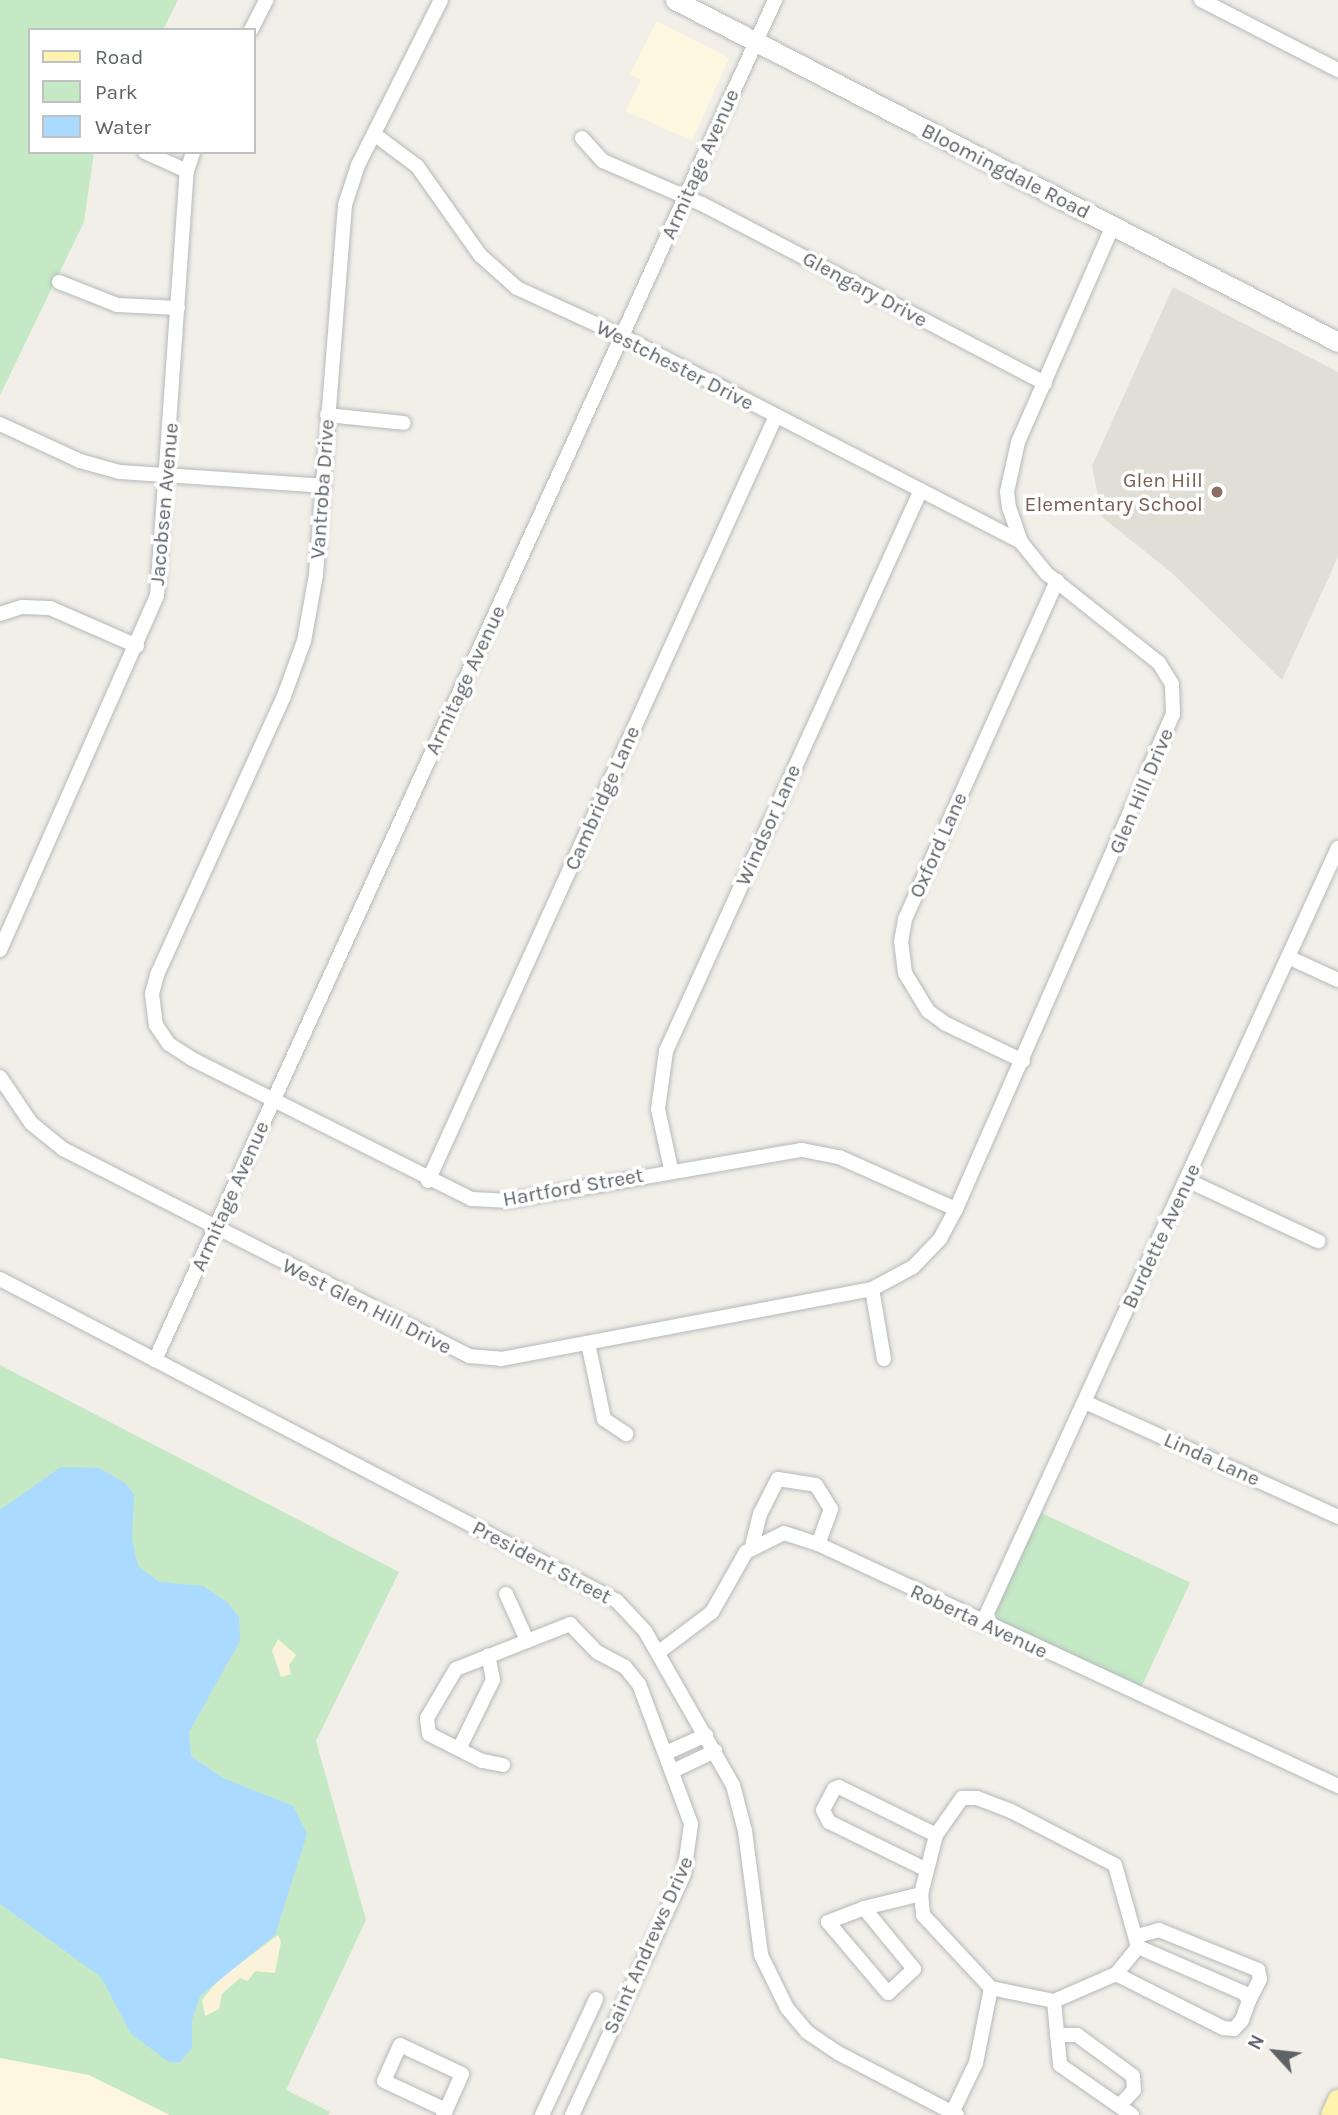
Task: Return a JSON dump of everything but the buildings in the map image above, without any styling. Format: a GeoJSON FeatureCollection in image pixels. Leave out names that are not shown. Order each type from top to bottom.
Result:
{"type":"FeatureCollection","features":[{"type":"Feature","properties":{"kind":"main road","name":"Bloomingdale Road"},"geometry":{"type":"LineString","coordinates":[[675,0],[1338,342]]}},
{"type":"Feature","properties":{"kind":"main road"},"geometry":{"type":"LineString","coordinates":[[1331,2115],[1338,2099]]}},
{"type":"Feature","properties":{"kind":"street"},"geometry":{"type":"LineString","coordinates":[[252,28],[267,0]]}},
{"type":"Feature","properties":{"kind":"street","name":"Vantroba Drive"},"geometry":{"type":"LineString","coordinates":[[160,969],[296,664],[313,602],[345,205],[374,134],[441,0]]}},
{"type":"Feature","properties":{"kind":"street","name":"Armitage Avenue"},"geometry":{"type":"LineString","coordinates":[[155,1360],[775,0]]}},
{"type":"Feature","properties":{"kind":"street"},"geometry":{"type":"LineString","coordinates":[[1201,0],[1338,70]]}},
{"type":"Feature","properties":{"kind":"street","name":"Westchester Drive"},"geometry":{"type":"LineString","coordinates":[[374,134],[417,166],[500,278],[1021,542]]}},
{"type":"Feature","properties":{"kind":"street","name":"Glengary Drive"},"geometry":{"type":"LineString","coordinates":[[582,138],[603,161],[684,197],[1045,383]]}},
{"type":"Feature","properties":{"kind":"street"},"geometry":{"type":"LineString","coordinates":[[149,154],[187,171]]}},
{"type":"Feature","properties":{"kind":"street","name":"Jacobsen Avenue"},"geometry":{"type":"LineString","coordinates":[[0,950],[137,646],[161,578],[187,171],[192,154]]}},
{"type":"Feature","properties":{"kind":"street","name":"Glen Hill Drive"},"geometry":{"type":"LineString","coordinates":[[872,1290],[923,1259],[956,1209],[1173,714],[1172,684],[1158,663],[1057,582],[1021,542],[1007,492],[1018,442],[1113,226]]}},
{"type":"Feature","properties":{"kind":"street"},"geometry":{"type":"LineString","coordinates":[[59,282],[117,305],[178,308]]}},
{"type":"Feature","properties":{"kind":"street"},"geometry":{"type":"LineString","coordinates":[[327,415],[404,423]]}},
{"type":"Feature","properties":{"kind":"street","name":"Cambridge Lane"},"geometry":{"type":"LineString","coordinates":[[428,1181],[776,416]]}},
{"type":"Feature","properties":{"kind":"street"},"geometry":{"type":"LineString","coordinates":[[0,424],[94,466],[167,477],[323,486]]}},
{"type":"Feature","properties":{"kind":"street","name":"Windsor Lane"},"geometry":{"type":"LineString","coordinates":[[671,1169],[658,1109],[666,1051],[921,490]]}},
{"type":"Feature","properties":{"kind":"street","name":"Oxford Lane"},"geometry":{"type":"LineString","coordinates":[[1023,1061],[928,1011],[905,973],[901,942],[905,919],[1057,582]]}},
{"type":"Feature","properties":{"kind":"street"},"geometry":{"type":"LineString","coordinates":[[0,614],[22,607],[50,608],[137,646]]}},
{"type":"Feature","properties":{"kind":"street","name":"Burdette Avenue"},"geometry":{"type":"LineString","coordinates":[[982,1624],[1338,848]]}},
{"type":"Feature","properties":{"kind":"street"},"geometry":{"type":"LineString","coordinates":[[1289,957],[1338,980]]}},
{"type":"Feature","properties":{"kind":"street","name":"Hartford Street"},"geometry":{"type":"LineString","coordinates":[[160,969],[152,1009],[169,1044],[272,1101],[428,1181],[472,1199],[506,1201],[671,1169],[802,1150],[839,1157],[956,1209]]}},
{"type":"Feature","properties":{"kind":"street","name":"West Glen Hill Drive"},"geometry":{"type":"LineString","coordinates":[[0,1077],[18,1108],[46,1138],[458,1353],[501,1359],[872,1290]]}},
{"type":"Feature","properties":{"kind":"street"},"geometry":{"type":"LineString","coordinates":[[1187,1180],[1318,1241]]}},
{"type":"Feature","properties":{"kind":"street","name":"President Street"},"geometry":{"type":"LineString","coordinates":[[0,1279],[599,1590],[632,1615],[659,1652],[715,1751],[740,1810],[761,1955],[787,2008],[807,2032],[838,2053],[954,2114]]}},
{"type":"Feature","properties":{"kind":"street"},"geometry":{"type":"LineString","coordinates":[[872,1290],[884,1359]]}},
{"type":"Feature","properties":{"kind":"street"},"geometry":{"type":"LineString","coordinates":[[589,1343],[604,1419],[626,1434]]}},
{"type":"Feature","properties":{"kind":"street","name":"Linda Lane"},"geometry":{"type":"LineString","coordinates":[[1086,1402],[1338,1517]]}},
{"type":"Feature","properties":{"kind":"street"},"geometry":{"type":"LineString","coordinates":[[659,1652],[712,1612],[741,1558],[752,1546],[760,1514],[778,1479],[817,1485],[831,1508],[818,1544]]}},
{"type":"Feature","properties":{"kind":"street","name":"Roberta Avenue"},"geometry":{"type":"LineString","coordinates":[[752,1546],[783,1533],[818,1544],[982,1624],[1338,1786]]}},
{"type":"Feature","properties":{"kind":"street"},"geometry":{"type":"LineString","coordinates":[[503,1765],[459,1749],[429,1734],[425,1724],[456,1669],[527,1640],[506,1594]]}},
{"type":"Feature","properties":{"kind":"street","name":"Saint Andrews Drive"},"geometry":{"type":"LineString","coordinates":[[527,1640],[570,1624],[597,1651],[632,1673],[666,1753],[691,1824],[689,1858],[572,2115]]}},
{"type":"Feature","properties":{"kind":"street"},"geometry":{"type":"LineString","coordinates":[[459,1749],[494,1680],[488,1655]]}},
{"type":"Feature","properties":{"kind":"street"},"geometry":{"type":"LineString","coordinates":[[666,1753],[706,1735]]}},
{"type":"Feature","properties":{"kind":"street"},"geometry":{"type":"LineString","coordinates":[[673,1771],[715,1751]]}},
{"type":"Feature","properties":{"kind":"street"},"geometry":{"type":"LineString","coordinates":[[927,1870],[829,1822],[823,1810],[834,1789],[839,1787],[936,1835]]}},
{"type":"Feature","properties":{"kind":"street"},"geometry":{"type":"LineString","coordinates":[[1116,1974],[1223,2028],[1234,2029],[1260,1979],[1258,1970],[1159,1930],[1137,1942],[1116,1974],[1054,2001],[991,1988],[923,1915],[921,1894],[936,1835],[962,1798],[977,1798],[1052,1831],[1120,1870],[1137,1942]]}},
{"type":"Feature","properties":{"kind":"street"},"geometry":{"type":"LineString","coordinates":[[864,1908],[914,1969],[888,1993],[828,1922],[864,1908],[921,1894]]}},
{"type":"Feature","properties":{"kind":"street"},"geometry":{"type":"LineString","coordinates":[[1137,1942],[1244,1993],[1249,2001]]}},
{"type":"Feature","properties":{"kind":"street"},"geometry":{"type":"LineString","coordinates":[[954,2114],[976,2063],[991,1988]]}},
{"type":"Feature","properties":{"kind":"street"},"geometry":{"type":"LineString","coordinates":[[542,2115],[596,1999]]}},
{"type":"Feature","properties":{"kind":"street"},"geometry":{"type":"LineString","coordinates":[[1054,2001],[1060,2065],[1132,2115]]}},
{"type":"Feature","properties":{"kind":"street"},"geometry":{"type":"LineString","coordinates":[[1057,2035],[1077,2035],[1133,2076],[1134,2090],[1120,2105]]}},
{"type":"Feature","properties":{"kind":"street"},"geometry":{"type":"LineString","coordinates":[[400,2045],[462,2074],[445,2113],[384,2081],[400,2045]]}},
{"type":"Feature","properties":{"kind":"shaded area"},"geometry":{"type":"Polygon","coordinates":[[[657,21],[729,58],[692,141],[626,111],[641,80],[630,74],[657,21]]]}},
{"type":"Feature","properties":{"kind":"shaded area","name":"Glen Hill Elementary School"},"geometry":{"type":"Polygon","coordinates":[[[1173,287],[1338,372],[1338,557],[1282,680],[1172,573],[1102,517],[1092,466],[1173,287]]]}},
{"type":"Feature","properties":{"kind":"shaded area"},"geometry":{"type":"Polygon","coordinates":[[[7,2056],[89,2075],[170,2115],[0,2115],[0,2058],[7,2056]]]}},
{"type":"Feature","properties":{"kind":"green space"},"geometry":{"type":"Polygon","coordinates":[[[0,0],[178,0],[164,28],[28,28],[28,154],[94,154],[84,222],[0,395],[0,0]]]}},
{"type":"Feature","properties":{"kind":"green space"},"geometry":{"type":"Polygon","coordinates":[[[0,1365],[399,1572],[316,1741],[366,1920],[286,2090],[330,2112],[328,2115],[170,2115],[89,2075],[0,2058],[0,1365]]]}},
{"type":"Feature","properties":{"kind":"green space"},"geometry":{"type":"Polygon","coordinates":[[[1037,1511],[1190,1582],[1139,1693],[985,1622],[1037,1511]]]}},
{"type":"Feature","properties":{"kind":"sand"},"geometry":{"type":"Polygon","coordinates":[[[278,1639],[296,1655],[289,1665],[291,1674],[281,1677],[272,1651],[278,1639]]]}},
{"type":"Feature","properties":{"kind":"sand"},"geometry":{"type":"Polygon","coordinates":[[[278,1935],[281,1942],[275,1973],[255,1971],[248,1981],[240,1978],[222,1994],[219,2009],[205,2016],[202,2000],[219,1979],[278,1935]]]}},
{"type":"Feature","properties":{"kind":"water"},"geometry":{"type":"Polygon","coordinates":[[[61,1467],[99,1468],[125,1483],[134,1494],[132,1540],[138,1566],[159,1582],[203,1586],[228,1603],[239,1617],[240,1641],[189,1732],[191,1756],[223,1778],[293,1806],[307,1834],[275,1935],[200,1996],[192,2020],[192,2048],[179,2063],[169,2062],[131,2034],[101,1977],[0,1904],[0,1510],[61,1467]]]}},
{"type":"Feature","properties":{"kind":"place","name":"Glen Hill Elementary School"},"geometry":{"type":"Point","coordinates":[1217,492]}}]}
